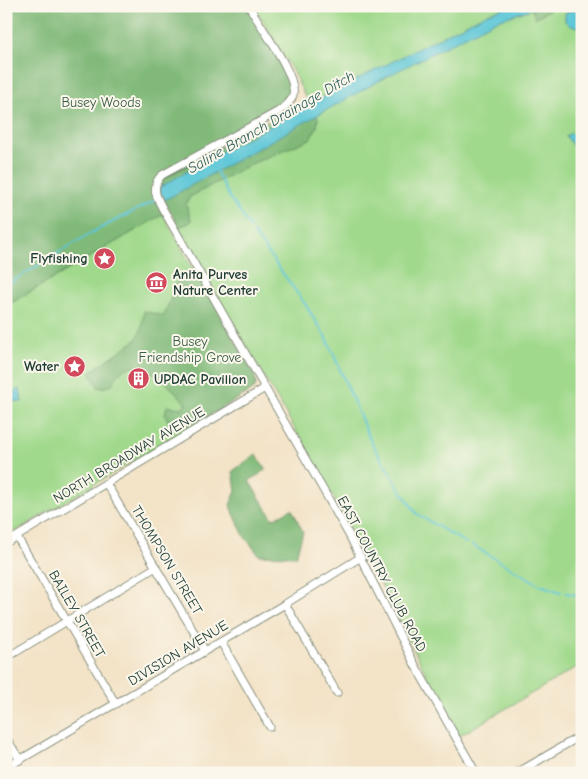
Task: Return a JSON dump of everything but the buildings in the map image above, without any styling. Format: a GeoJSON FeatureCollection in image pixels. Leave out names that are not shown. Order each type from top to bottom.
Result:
{"type":"FeatureCollection","features":[{"type":"Feature","properties":{"kind":"street","name":"EAST COUNTRY CLUB ROAD"},"geometry":{"type":"LineString","coordinates":[[249,6],[287,70],[293,87],[291,100],[277,112],[162,175],[157,179],[154,187],[165,213],[362,557],[415,665],[476,773]]}},
{"type":"Feature","properties":{"kind":"street","name":"NORTH BROADWAY AVENUE"},"geometry":{"type":"LineString","coordinates":[[6,543],[265,388]]}},
{"type":"Feature","properties":{"kind":"street","name":"THOMPSON STREET"},"geometry":{"type":"LineString","coordinates":[[106,483],[205,651]]}},
{"type":"Feature","properties":{"kind":"street","name":"BAILEY STREET"},"geometry":{"type":"LineString","coordinates":[[17,536],[116,704]]}},
{"type":"Feature","properties":{"kind":"street","name":"DIVISION AVENUE"},"geometry":{"type":"LineString","coordinates":[[6,768],[362,557]]}},
{"type":"Feature","properties":{"kind":"street"},"geometry":{"type":"LineString","coordinates":[[6,658],[156,567]]}},
{"type":"Feature","properties":{"kind":"street"},"geometry":{"type":"LineString","coordinates":[[285,604],[337,692]]}},
{"type":"Feature","properties":{"kind":"street"},"geometry":{"type":"LineString","coordinates":[[221,642],[270,727]]}},
{"type":"Feature","properties":{"kind":"street"},"geometry":{"type":"LineString","coordinates":[[517,773],[582,736]]}},
{"type":"Feature","properties":{"kind":"street"},"geometry":{"type":"LineString","coordinates":[[6,738],[20,760]]}},
{"type":"Feature","properties":{"kind":"green space","name":"Busey Woods"},"geometry":{"type":"Polygon","coordinates":[[[6,6],[248,6],[292,81],[291,99],[245,130],[155,183],[165,213],[6,306],[6,6]]]}},
{"type":"Feature","properties":{"kind":"green space"},"geometry":{"type":"Polygon","coordinates":[[[254,6],[582,6],[582,664],[459,736],[381,584],[307,450],[204,273],[159,190],[163,179],[174,172],[307,100],[293,72],[254,6]]]}},
{"type":"Feature","properties":{"kind":"green space"},"geometry":{"type":"Polygon","coordinates":[[[540,6],[556,6],[535,18],[532,9],[540,6]]]}},
{"type":"Feature","properties":{"kind":"green space"},"geometry":{"type":"Polygon","coordinates":[[[307,100],[318,118],[317,127],[310,139],[249,165],[190,197],[186,204],[191,220],[189,223],[179,227],[159,190],[163,179],[307,100]]]}},
{"type":"Feature","properties":{"kind":"green space"},"geometry":{"type":"Polygon","coordinates":[[[163,214],[256,384],[254,389],[6,537],[6,306],[163,214]]]}},
{"type":"Feature","properties":{"kind":"green space","name":"Busey Friendship Grove"},"geometry":{"type":"Polygon","coordinates":[[[194,268],[255,376],[256,384],[254,389],[190,427],[172,428],[165,415],[167,406],[181,408],[186,404],[158,376],[140,367],[131,367],[121,371],[111,386],[99,388],[90,372],[136,340],[141,330],[144,311],[164,316],[179,276],[194,268]]]}},
{"type":"Feature","properties":{"kind":"green space"},"geometry":{"type":"Polygon","coordinates":[[[256,454],[266,470],[249,481],[273,519],[292,509],[303,532],[296,556],[259,555],[244,536],[230,505],[236,491],[233,471],[256,454]]]}},
{"type":"Feature","properties":{"kind":"water"},"geometry":{"type":"Polygon","coordinates":[[[508,6],[540,6],[495,21],[386,77],[165,200],[159,190],[160,187],[221,152],[352,82],[486,14],[508,6]]]}},
{"type":"Feature","properties":{"kind":"water"},"geometry":{"type":"Polygon","coordinates":[[[572,10],[582,12],[582,27],[570,26],[565,21],[565,13],[572,10]]]}},
{"type":"Feature","properties":{"kind":"water"},"geometry":{"type":"Polygon","coordinates":[[[571,133],[582,147],[582,152],[579,154],[566,136],[571,133]]]}},
{"type":"Feature","properties":{"kind":"water"},"geometry":{"type":"Polygon","coordinates":[[[6,380],[12,387],[9,397],[12,397],[14,392],[20,388],[22,402],[12,401],[6,406],[6,380]]]}},
{"type":"Feature","properties":{"kind":"waterway"},"geometry":{"type":"LineString","coordinates":[[216,171],[230,198],[250,227]]}},
{"type":"Feature","properties":{"kind":"waterway","name":"Saline Branch Drainage Ditch"},"geometry":{"type":"LineString","coordinates":[[6,285],[91,233],[156,200]]}},
{"type":"Feature","properties":{"kind":"waterway"},"geometry":{"type":"LineString","coordinates":[[253,232],[305,304],[327,339],[371,442],[399,488],[417,514],[466,543]]}},
{"type":"Feature","properties":{"kind":"waterway"},"geometry":{"type":"LineString","coordinates":[[472,545],[540,585],[561,592]]}},
{"type":"Feature","properties":{"kind":"waterway"},"geometry":{"type":"LineString","coordinates":[[566,593],[582,596]]}},
{"type":"Feature","properties":{"kind":"place","name":"Flyfishing"},"geometry":{"type":"Point","coordinates":[104,258]}},
{"type":"Feature","properties":{"kind":"place","name":"Anita Purves Nature Center"},"geometry":{"type":"Point","coordinates":[157,282]}},
{"type":"Feature","properties":{"kind":"place","name":"Water"},"geometry":{"type":"Point","coordinates":[75,366]}},
{"type":"Feature","properties":{"kind":"place","name":"UPDAC Pavilion"},"geometry":{"type":"Point","coordinates":[138,379]}}]}
